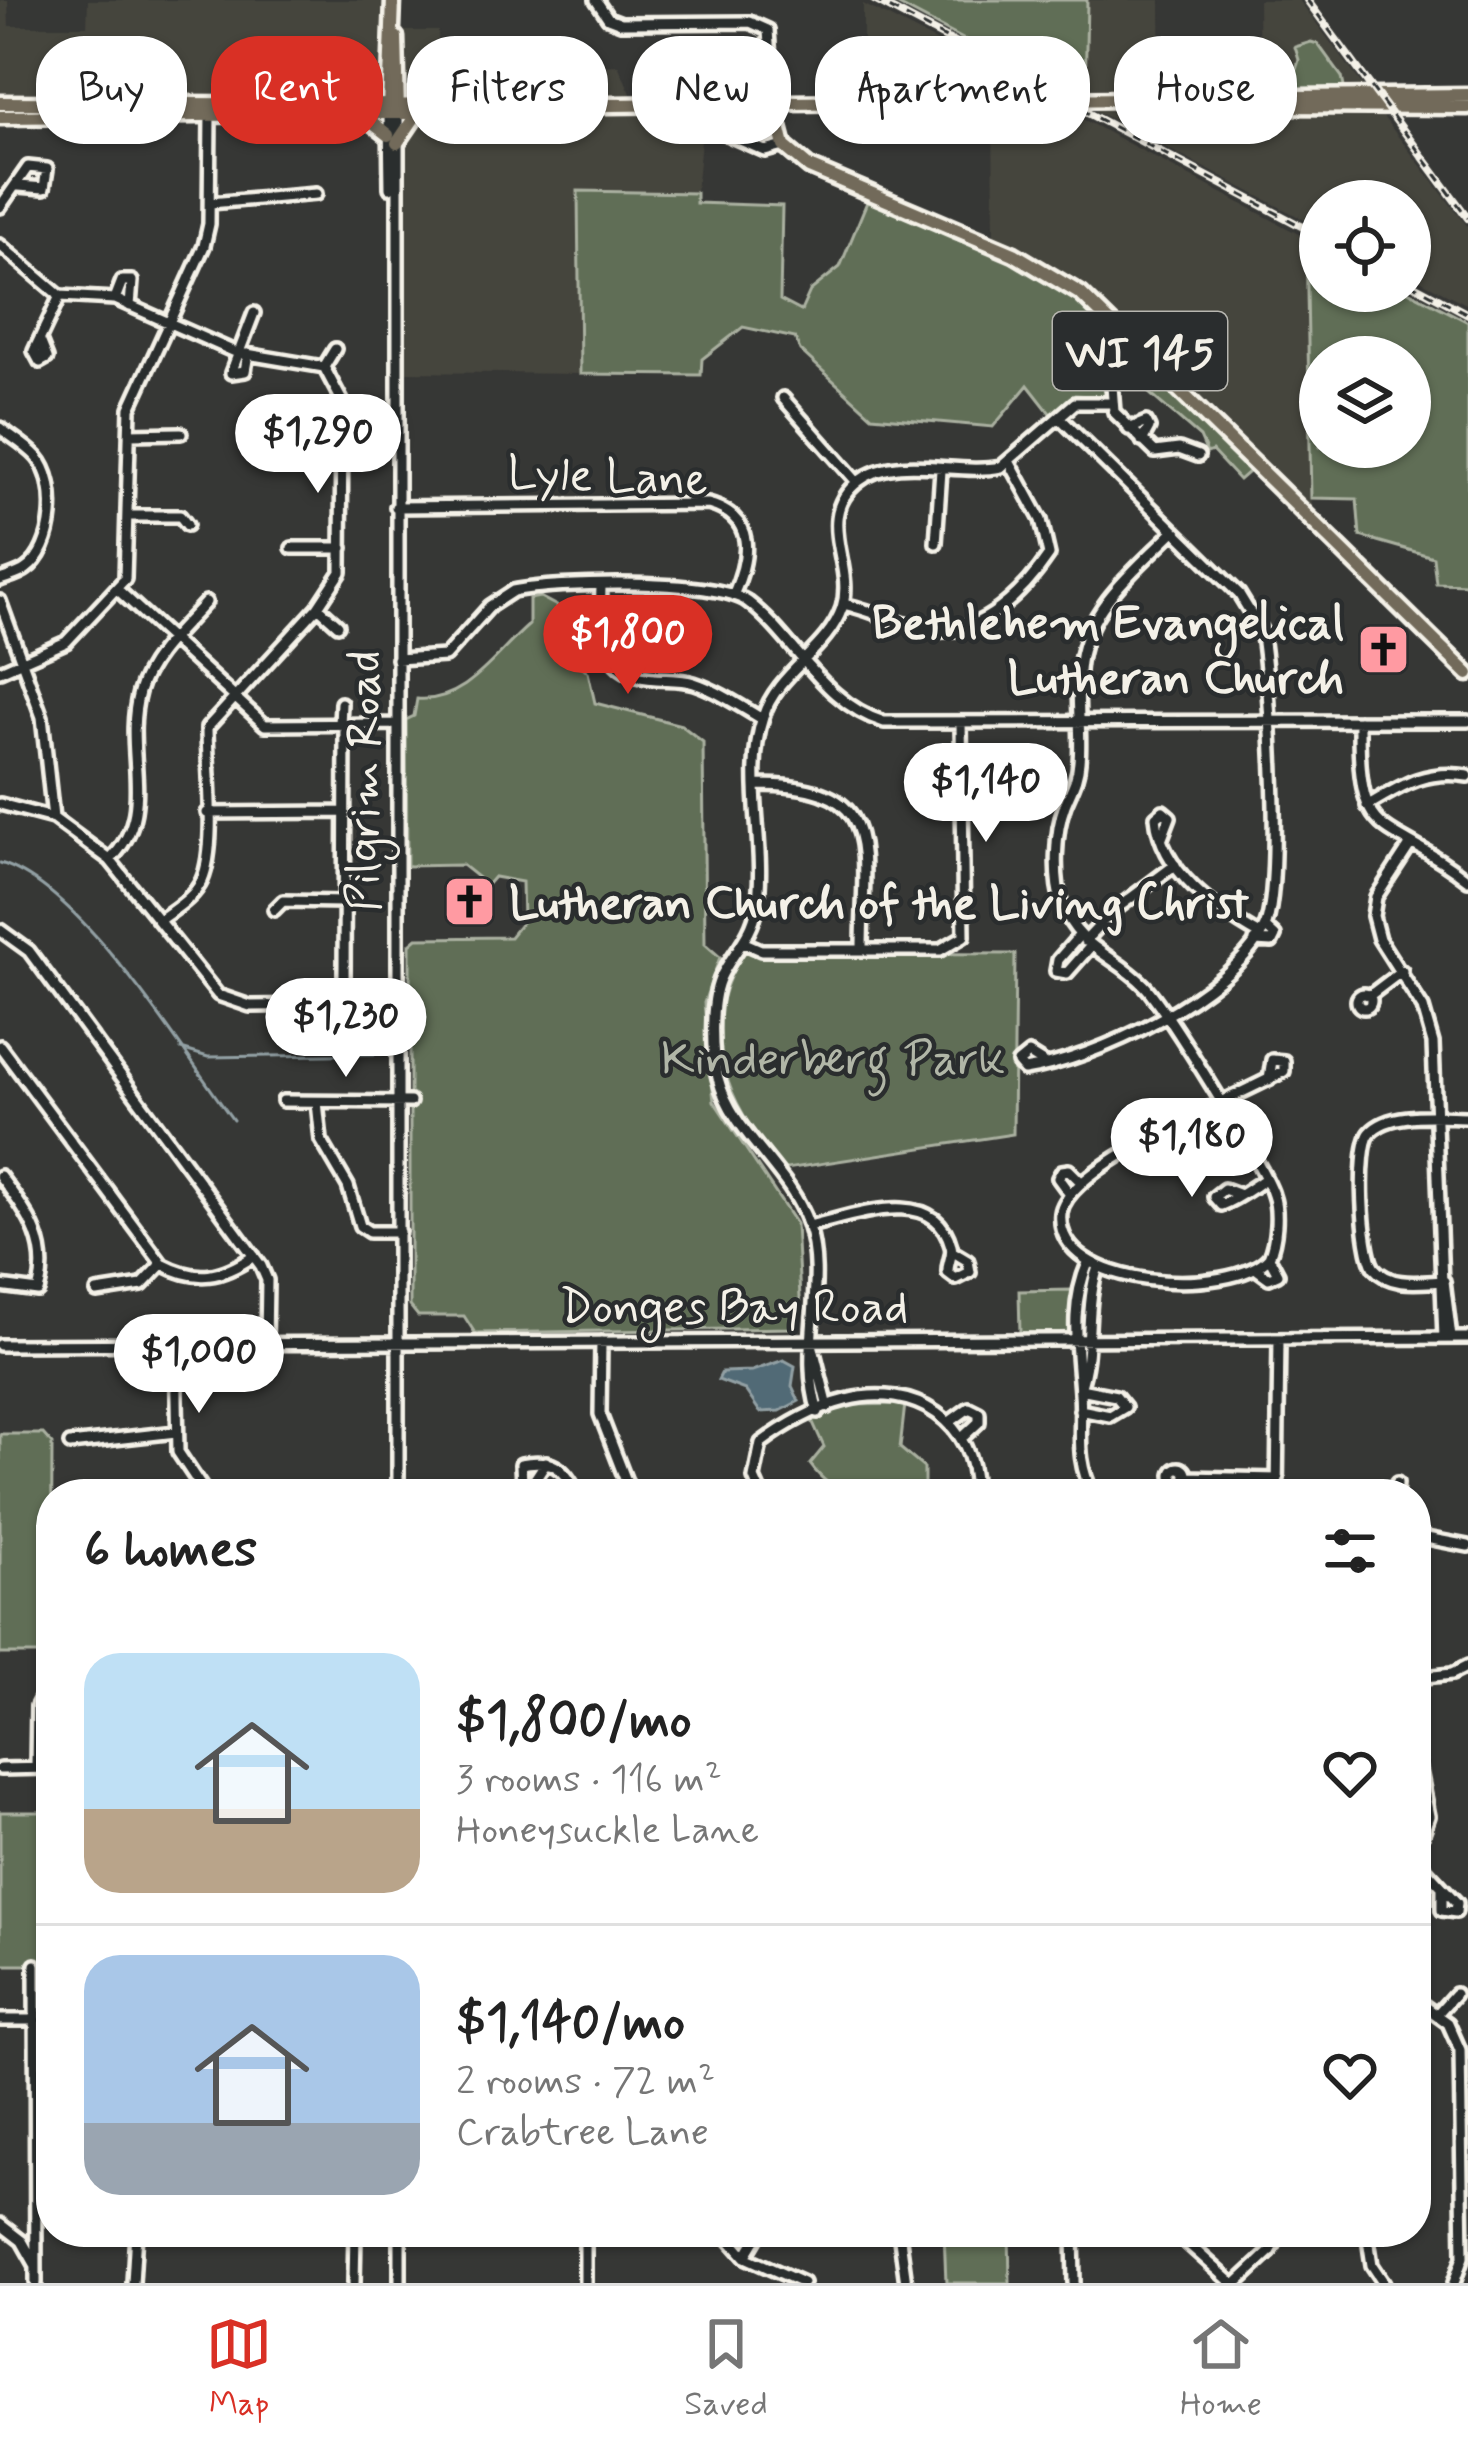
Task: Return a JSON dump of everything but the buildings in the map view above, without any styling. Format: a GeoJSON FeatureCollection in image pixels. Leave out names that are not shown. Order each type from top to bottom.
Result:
{"type":"FeatureCollection","features":[{"type":"Feature","properties":{"kind":"main road","name":"Pilgrim Road"},"geometry":{"type":"LineString","coordinates":[[393,3],[393,110]]}},
{"type":"Feature","properties":{"kind":"main road"},"geometry":{"type":"LineString","coordinates":[[383,92],[393,82],[407,97]]}},
{"type":"Feature","properties":{"kind":"main road"},"geometry":{"type":"LineString","coordinates":[[1090,100],[1468,95]]}},
{"type":"Feature","properties":{"kind":"main road"},"geometry":{"type":"LineString","coordinates":[[1090,100],[1463,108]]}},
{"type":"Feature","properties":{"kind":"main road"},"geometry":{"type":"LineString","coordinates":[[0,103],[210,108]]}},
{"type":"Feature","properties":{"kind":"main road"},"geometry":{"type":"LineString","coordinates":[[383,107],[407,113]]}},
{"type":"Feature","properties":{"kind":"main road"},"geometry":{"type":"LineString","coordinates":[[0,117],[210,108]]}},
{"type":"Feature","properties":{"kind":"main road"},"geometry":{"type":"LineString","coordinates":[[383,112],[407,108]]}},
{"type":"Feature","properties":{"kind":"main road"},"geometry":{"type":"LineString","coordinates":[[383,128],[393,139],[407,124]]}},
{"type":"Feature","properties":{"kind":"main road","name":"WI 145"},"geometry":{"type":"LineString","coordinates":[[784,146],[809,167],[1014,254],[1082,294],[1468,674]]}},
{"type":"Feature","properties":{"kind":"street"},"geometry":{"type":"LineString","coordinates":[[596,0],[608,18],[621,23],[750,22],[768,30],[768,36]]}},
{"type":"Feature","properties":{"kind":"street"},"geometry":{"type":"LineString","coordinates":[[0,670],[66,642],[118,590],[128,568],[129,434],[137,385],[203,246],[210,202],[210,108]]}},
{"type":"Feature","properties":{"kind":"street","name":"Pilgrim Road"},"geometry":{"type":"LineString","coordinates":[[393,110],[404,1102],[398,1479]]}},
{"type":"Feature","properties":{"kind":"street"},"geometry":{"type":"LineString","coordinates":[[749,144],[765,151],[784,146]]}},
{"type":"Feature","properties":{"kind":"street"},"geometry":{"type":"LineString","coordinates":[[0,207],[19,186]]}},
{"type":"Feature","properties":{"kind":"street"},"geometry":{"type":"LineString","coordinates":[[210,202],[316,194]]}},
{"type":"Feature","properties":{"kind":"street"},"geometry":{"type":"LineString","coordinates":[[0,244],[60,296],[115,299],[235,352],[324,368]]}},
{"type":"Feature","properties":{"kind":"street"},"geometry":{"type":"LineString","coordinates":[[115,299],[122,281],[132,281],[130,306]]}},
{"type":"Feature","properties":{"kind":"street"},"geometry":{"type":"LineString","coordinates":[[40,343],[60,296]]}},
{"type":"Feature","properties":{"kind":"street"},"geometry":{"type":"LineString","coordinates":[[248,354],[244,371],[236,376],[231,373],[235,352],[254,313]]}},
{"type":"Feature","properties":{"kind":"street"},"geometry":{"type":"LineString","coordinates":[[324,368],[335,349]]}},
{"type":"Feature","properties":{"kind":"street"},"geometry":{"type":"LineString","coordinates":[[161,919],[189,899],[202,880],[207,728],[318,607],[341,572],[342,401],[324,368]]}},
{"type":"Feature","properties":{"kind":"street"},"geometry":{"type":"LineString","coordinates":[[1111,374],[1112,403],[1129,429],[1155,452],[1183,449],[1198,456]]}},
{"type":"Feature","properties":{"kind":"street"},"geometry":{"type":"LineString","coordinates":[[783,398],[857,482]]}},
{"type":"Feature","properties":{"kind":"street"},"geometry":{"type":"LineString","coordinates":[[823,1410],[808,1382],[809,1226],[726,1102],[716,1075],[716,994],[757,911],[762,719],[800,659],[826,637],[843,604],[836,521],[857,482],[897,466],[981,471],[1010,463],[1079,401],[1112,403]]}},
{"type":"Feature","properties":{"kind":"street"},"geometry":{"type":"LineString","coordinates":[[1046,1064],[1166,1016],[1229,970],[1260,934],[1273,855],[1265,653],[1253,611],[1059,417]]}},
{"type":"Feature","properties":{"kind":"street"},"geometry":{"type":"LineString","coordinates":[[1129,429],[1146,422],[1149,428],[1142,440]]}},
{"type":"Feature","properties":{"kind":"street"},"geometry":{"type":"LineString","coordinates":[[0,428],[39,458],[49,482],[50,524],[43,549],[26,569],[0,580]]}},
{"type":"Feature","properties":{"kind":"street"},"geometry":{"type":"LineString","coordinates":[[298,431],[340,431]]}},
{"type":"Feature","properties":{"kind":"street"},"geometry":{"type":"LineString","coordinates":[[129,434],[181,433]]}},
{"type":"Feature","properties":{"kind":"street"},"geometry":{"type":"LineString","coordinates":[[843,604],[884,612],[931,632],[979,624],[997,611],[1049,555],[1041,520],[1010,463]]}},
{"type":"Feature","properties":{"kind":"street"},"geometry":{"type":"LineString","coordinates":[[936,543],[941,470]]}},
{"type":"Feature","properties":{"kind":"street","name":"Lyle Lane"},"geometry":{"type":"LineString","coordinates":[[396,507],[719,507],[735,518],[748,546],[734,593]]}},
{"type":"Feature","properties":{"kind":"street"},"geometry":{"type":"LineString","coordinates":[[129,516],[180,516],[187,525]]}},
{"type":"Feature","properties":{"kind":"street"},"geometry":{"type":"LineString","coordinates":[[1174,531],[1096,614],[1080,662],[1077,782],[1060,824],[1060,898],[1085,941],[1142,982],[1265,1179],[1274,1196],[1269,1257],[1278,1274],[1269,1278],[1258,1270]]}},
{"type":"Feature","properties":{"kind":"street"},"geometry":{"type":"LineString","coordinates":[[292,548],[342,548]]}},
{"type":"Feature","properties":{"kind":"street"},"geometry":{"type":"LineString","coordinates":[[397,659],[445,656],[513,591],[711,586],[734,593],[764,615],[850,708],[897,723],[1468,721]]}},
{"type":"Feature","properties":{"kind":"street"},"geometry":{"type":"LineString","coordinates":[[601,587],[600,628],[607,651],[620,667],[637,676],[698,684],[762,719]]}},
{"type":"Feature","properties":{"kind":"street"},"geometry":{"type":"LineString","coordinates":[[118,590],[265,725],[397,724]]}},
{"type":"Feature","properties":{"kind":"street"},"geometry":{"type":"LineString","coordinates":[[0,601],[42,717],[53,818]]}},
{"type":"Feature","properties":{"kind":"street"},"geometry":{"type":"LineString","coordinates":[[110,860],[132,838],[136,822],[134,727],[140,687],[171,641],[206,602]]}},
{"type":"Feature","properties":{"kind":"street"},"geometry":{"type":"LineString","coordinates":[[318,607],[338,625]]}},
{"type":"Feature","properties":{"kind":"street"},"geometry":{"type":"LineString","coordinates":[[0,804],[53,818],[110,860],[210,987],[233,1003],[319,1007],[338,998],[344,983],[341,704]]}},
{"type":"Feature","properties":{"kind":"street"},"geometry":{"type":"LineString","coordinates":[[1359,721],[1359,793],[1381,828],[1468,880]]}},
{"type":"Feature","properties":{"kind":"street"},"geometry":{"type":"LineString","coordinates":[[745,943],[761,950],[862,950],[955,945],[964,936],[962,723]]}},
{"type":"Feature","properties":{"kind":"street"},"geometry":{"type":"LineString","coordinates":[[1367,806],[1414,778],[1434,772],[1468,776]]}},
{"type":"Feature","properties":{"kind":"street"},"geometry":{"type":"LineString","coordinates":[[758,785],[820,789],[840,799],[856,819],[862,842],[862,950]]}},
{"type":"Feature","properties":{"kind":"street"},"geometry":{"type":"LineString","coordinates":[[207,813],[344,812]]}},
{"type":"Feature","properties":{"kind":"street"},"geometry":{"type":"LineString","coordinates":[[1162,838],[1175,865],[1213,904],[1260,934]]}},
{"type":"Feature","properties":{"kind":"street"},"geometry":{"type":"LineString","coordinates":[[1410,845],[1376,897],[1373,916],[1378,939],[1423,1008],[1432,1043],[1447,1338]]}},
{"type":"Feature","properties":{"kind":"street"},"geometry":{"type":"LineString","coordinates":[[1085,941],[1141,888],[1175,865]]}},
{"type":"Feature","properties":{"kind":"street"},"geometry":{"type":"LineString","coordinates":[[274,910],[283,902],[344,902]]}},
{"type":"Feature","properties":{"kind":"street"},"geometry":{"type":"LineString","coordinates":[[0,930],[29,950],[254,1256],[266,1280],[266,1343]]}},
{"type":"Feature","properties":{"kind":"street"},"geometry":{"type":"LineString","coordinates":[[1369,996],[1402,971]]}},
{"type":"Feature","properties":{"kind":"street"},"geometry":{"type":"LineString","coordinates":[[0,1046],[4,1059],[163,1264],[185,1276],[218,1276],[254,1256]]}},
{"type":"Feature","properties":{"kind":"street"},"geometry":{"type":"LineString","coordinates":[[1269,1080],[1121,1155],[1069,1192],[1061,1211],[1063,1235],[1093,1265],[1162,1280],[1238,1279],[1258,1270],[1269,1257]]}},
{"type":"Feature","properties":{"kind":"street"},"geometry":{"type":"LineString","coordinates":[[283,1101],[404,1102]]}},
{"type":"Feature","properties":{"kind":"street"},"geometry":{"type":"LineString","coordinates":[[317,1102],[321,1140],[348,1186],[360,1226],[369,1232],[399,1232]]}},
{"type":"Feature","properties":{"kind":"street"},"geometry":{"type":"LineString","coordinates":[[1444,1281],[1392,1281],[1375,1269],[1366,1252],[1362,1148],[1371,1131],[1391,1120],[1468,1117]]}},
{"type":"Feature","properties":{"kind":"street"},"geometry":{"type":"LineString","coordinates":[[1069,1192],[1058,1178],[1061,1171],[1069,1170],[1081,1182]]}},
{"type":"Feature","properties":{"kind":"street"},"geometry":{"type":"LineString","coordinates":[[1240,1195],[1265,1179]]}},
{"type":"Feature","properties":{"kind":"street"},"geometry":{"type":"LineString","coordinates":[[0,1286],[38,1291],[39,1233],[2,1181]]}},
{"type":"Feature","properties":{"kind":"street"},"geometry":{"type":"LineString","coordinates":[[809,1226],[912,1208],[940,1223],[953,1252]]}},
{"type":"Feature","properties":{"kind":"street"},"geometry":{"type":"LineString","coordinates":[[97,1292],[142,1286],[163,1264]]}},
{"type":"Feature","properties":{"kind":"street"},"geometry":{"type":"LineString","coordinates":[[1085,1479],[1078,1461],[1081,1340],[1076,1290],[1093,1265]]}},
{"type":"Feature","properties":{"kind":"street","name":"Donges Bay Road"},"geometry":{"type":"LineString","coordinates":[[0,1345],[1468,1338]]}},
{"type":"Feature","properties":{"kind":"street"},"geometry":{"type":"LineString","coordinates":[[1186,1477],[1278,1479],[1279,1339]]}},
{"type":"Feature","properties":{"kind":"street"},"geometry":{"type":"LineString","coordinates":[[601,1342],[600,1414],[625,1479]]}},
{"type":"Feature","properties":{"kind":"street"},"geometry":{"type":"LineString","coordinates":[[176,1344],[178,1453],[196,1479]]}},
{"type":"Feature","properties":{"kind":"street"},"geometry":{"type":"LineString","coordinates":[[1080,1389],[1116,1396],[1124,1407],[1121,1414],[1110,1416],[1080,1410]]}},
{"type":"Feature","properties":{"kind":"street"},"geometry":{"type":"LineString","coordinates":[[754,1479],[761,1443],[823,1410],[859,1398],[900,1399],[929,1406],[951,1421],[964,1436],[971,1479]]}},
{"type":"Feature","properties":{"kind":"street"},"geometry":{"type":"LineString","coordinates":[[951,1421],[964,1410],[976,1409],[979,1422],[964,1436]]}},
{"type":"Feature","properties":{"kind":"street"},"geometry":{"type":"LineString","coordinates":[[70,1444],[176,1432]]}},
{"type":"Feature","properties":{"kind":"street"},"geometry":{"type":"LineString","coordinates":[[546,1462],[571,1479]]}},
{"type":"Feature","properties":{"kind":"street"},"geometry":{"type":"LineString","coordinates":[[1431,1539],[1468,1546]]}},
{"type":"Feature","properties":{"kind":"street"},"geometry":{"type":"LineString","coordinates":[[1431,1678],[1468,1666]]}},
{"type":"Feature","properties":{"kind":"street"},"geometry":{"type":"LineString","coordinates":[[0,1769],[36,1768]]}},
{"type":"Feature","properties":{"kind":"street"},"geometry":{"type":"LineString","coordinates":[[1431,1874],[1442,1887]]}},
{"type":"Feature","properties":{"kind":"street"},"geometry":{"type":"LineString","coordinates":[[35,1965],[36,2283]]}},
{"type":"Feature","properties":{"kind":"street"},"geometry":{"type":"LineString","coordinates":[[1438,2012],[1456,1994]]}},
{"type":"Feature","properties":{"kind":"street"},"geometry":{"type":"LineString","coordinates":[[1431,2008],[1460,2050],[1464,2075],[1466,2207],[1463,2257],[1454,2283]]}},
{"type":"Feature","properties":{"kind":"street"},"geometry":{"type":"LineString","coordinates":[[0,2020],[36,2020]]}},
{"type":"Feature","properties":{"kind":"street"},"geometry":{"type":"LineString","coordinates":[[14,2233],[36,2222]]}},
{"type":"Feature","properties":{"kind":"street"},"geometry":{"type":"LineString","coordinates":[[0,2224],[14,2233],[36,2265]]}},
{"type":"Feature","properties":{"kind":"street"},"geometry":{"type":"LineString","coordinates":[[133,2283],[135,2247]]}},
{"type":"Feature","properties":{"kind":"street"},"geometry":{"type":"LineString","coordinates":[[354,2283],[355,2247]]}},
{"type":"Feature","properties":{"kind":"street"},"geometry":{"type":"LineString","coordinates":[[400,2247],[400,2283]]}},
{"type":"Feature","properties":{"kind":"street"},"geometry":{"type":"LineString","coordinates":[[585,2247],[585,2283]]}},
{"type":"Feature","properties":{"kind":"street"},"geometry":{"type":"LineString","coordinates":[[737,2247],[746,2257],[803,2283]]}},
{"type":"Feature","properties":{"kind":"street"},"geometry":{"type":"LineString","coordinates":[[746,2257],[752,2247]]}},
{"type":"Feature","properties":{"kind":"street"},"geometry":{"type":"LineString","coordinates":[[901,2247],[906,2283]]}},
{"type":"Feature","properties":{"kind":"street"},"geometry":{"type":"LineString","coordinates":[[1073,2247],[1074,2283]]}},
{"type":"Feature","properties":{"kind":"street"},"geometry":{"type":"LineString","coordinates":[[1192,2247],[1234,2283],[1273,2247]]}},
{"type":"Feature","properties":{"kind":"street"},"geometry":{"type":"LineString","coordinates":[[1369,2247],[1372,2264],[1384,2283]]}},
{"type":"Feature","properties":{"kind":"shaded area"},"geometry":{"type":"Polygon","coordinates":[[[0,0],[8,0],[9,26],[87,26],[88,0],[387,0],[383,70],[383,36],[211,36],[211,99],[187,99],[187,36],[36,36],[36,98],[0,98],[0,0]]]}},
{"type":"Feature","properties":{"kind":"shaded area"},"geometry":{"type":"Polygon","coordinates":[[[1087,0],[1160,0],[1160,36],[1114,36],[1114,95],[1090,95],[1090,36],[1086,36],[1087,0]]]}},
{"type":"Feature","properties":{"kind":"shaded area"},"geometry":{"type":"Polygon","coordinates":[[[1258,0],[1299,0],[1370,95],[1297,94],[1297,36],[1258,36],[1258,0]]]}},
{"type":"Feature","properties":{"kind":"shaded area"},"geometry":{"type":"Polygon","coordinates":[[[863,4],[926,36],[863,36],[863,4]]]}},
{"type":"Feature","properties":{"kind":"shaded area"},"geometry":{"type":"Polygon","coordinates":[[[400,31],[438,31],[438,36],[407,36],[405,94],[400,31]]]}},
{"type":"Feature","properties":{"kind":"shaded area"},"geometry":{"type":"Polygon","coordinates":[[[608,65],[618,65],[632,98],[608,98],[608,65]]]}},
{"type":"Feature","properties":{"kind":"shaded area"},"geometry":{"type":"Polygon","coordinates":[[[1297,105],[1374,105],[1468,227],[1468,305],[1431,286],[1431,180],[1299,180],[1299,217],[1159,144],[1297,144],[1297,105]]]}},
{"type":"Feature","properties":{"kind":"shaded area"},"geometry":{"type":"Polygon","coordinates":[[[1114,106],[1114,121],[1090,108],[1114,106]]]}},
{"type":"Feature","properties":{"kind":"shaded area"},"geometry":{"type":"Polygon","coordinates":[[[608,110],[632,110],[632,144],[701,144],[696,193],[578,192],[580,374],[401,372],[401,159],[406,130],[407,144],[608,144],[608,110]]]}},
{"type":"Feature","properties":{"kind":"shaded area"},"geometry":{"type":"Polygon","coordinates":[[[1090,123],[1114,136],[1114,144],[1129,144],[1299,234],[1299,312],[1308,312],[1308,336],[1299,336],[1299,468],[1311,468],[1312,514],[1088,295],[1054,269],[994,241],[993,144],[1090,144],[1090,123]]]}},
{"type":"Feature","properties":{"kind":"green space"},"geometry":{"type":"Polygon","coordinates":[[[889,0],[1087,0],[1086,36],[957,36],[889,0]]]}},
{"type":"Feature","properties":{"kind":"green space"},"geometry":{"type":"Polygon","coordinates":[[[1318,44],[1342,77],[1345,92],[1297,92],[1297,46],[1318,44]]]}},
{"type":"Feature","properties":{"kind":"green space"},"geometry":{"type":"Polygon","coordinates":[[[578,191],[696,193],[696,203],[782,206],[780,300],[801,311],[810,291],[840,267],[869,197],[1036,269],[1088,304],[1254,467],[1239,480],[1212,451],[1207,453],[1200,437],[1113,362],[1116,357],[1093,332],[1088,349],[1109,385],[1109,397],[1075,395],[1053,417],[1028,385],[993,427],[872,416],[800,350],[795,338],[743,327],[702,359],[701,375],[580,374],[578,191]]]}},
{"type":"Feature","properties":{"kind":"green space"},"geometry":{"type":"Polygon","coordinates":[[[1431,303],[1468,322],[1468,584],[1436,583],[1433,557],[1360,536],[1357,499],[1311,498],[1310,468],[1431,468],[1431,336],[1308,336],[1307,312],[1431,312],[1431,303]]]}},
{"type":"Feature","properties":{"kind":"green space"},"geometry":{"type":"Polygon","coordinates":[[[540,597],[566,611],[566,652],[588,672],[595,703],[681,725],[703,742],[705,944],[720,957],[704,1003],[714,1101],[796,1224],[801,1316],[791,1328],[475,1333],[464,1316],[418,1316],[410,1306],[410,944],[417,938],[510,937],[523,921],[522,882],[494,877],[487,885],[462,865],[407,866],[406,720],[414,716],[417,699],[450,693],[479,674],[529,625],[529,599],[540,597]]]}},
{"type":"Feature","properties":{"kind":"green space","name":"Kinderberg Park"},"geometry":{"type":"Polygon","coordinates":[[[747,948],[760,953],[1015,954],[1013,1134],[780,1170],[745,1117],[722,1063],[720,1007],[747,948]]]}},
{"type":"Feature","properties":{"kind":"green space"},"geometry":{"type":"Polygon","coordinates":[[[1072,1290],[1072,1332],[1020,1334],[1019,1291],[1072,1290]]]}},
{"type":"Feature","properties":{"kind":"green space"},"geometry":{"type":"Polygon","coordinates":[[[905,1404],[900,1448],[924,1468],[924,1479],[822,1478],[810,1464],[824,1447],[810,1416],[849,1405],[905,1404]]]}},
{"type":"Feature","properties":{"kind":"green space"},"geometry":{"type":"Polygon","coordinates":[[[0,1434],[43,1434],[52,1444],[52,1479],[36,1479],[36,1654],[0,1654],[0,1434]]]}},
{"type":"Feature","properties":{"kind":"green space"},"geometry":{"type":"Polygon","coordinates":[[[0,1812],[36,1812],[36,1965],[0,1965],[0,1812]]]}},
{"type":"Feature","properties":{"kind":"green space"},"geometry":{"type":"Polygon","coordinates":[[[945,2247],[1009,2247],[1010,2283],[946,2283],[945,2247]]]}},
{"type":"Feature","properties":{"kind":"water"},"geometry":{"type":"Polygon","coordinates":[[[784,1360],[795,1366],[792,1386],[799,1401],[780,1411],[760,1412],[745,1390],[718,1380],[722,1372],[752,1371],[784,1360]]]}},
{"type":"Feature","properties":{"kind":"waterway"},"geometry":{"type":"LineString","coordinates":[[0,863],[31,878],[64,903],[96,936],[233,1120]]}},
{"type":"Feature","properties":{"kind":"waterway"},"geometry":{"type":"LineString","coordinates":[[181,1049],[208,1057],[382,1054]]}},
{"type":"Feature","properties":{"kind":"railway"},"geometry":{"type":"LineString","coordinates":[[874,0],[1299,225]]}},
{"type":"Feature","properties":{"kind":"railway"},"geometry":{"type":"LineString","coordinates":[[1307,0],[1468,218]]}},
{"type":"Feature","properties":{"kind":"railway"},"geometry":{"type":"LineString","coordinates":[[1431,294],[1468,314]]}},
{"type":"Feature","properties":{"kind":"place","name":"Bethlehem Evangelical Lutheran Church"},"geometry":{"type":"Point","coordinates":[1383,649]}},
{"type":"Feature","properties":{"kind":"place","name":"Lutheran Church of the Living Christ"},"geometry":{"type":"Point","coordinates":[470,901]}}]}
